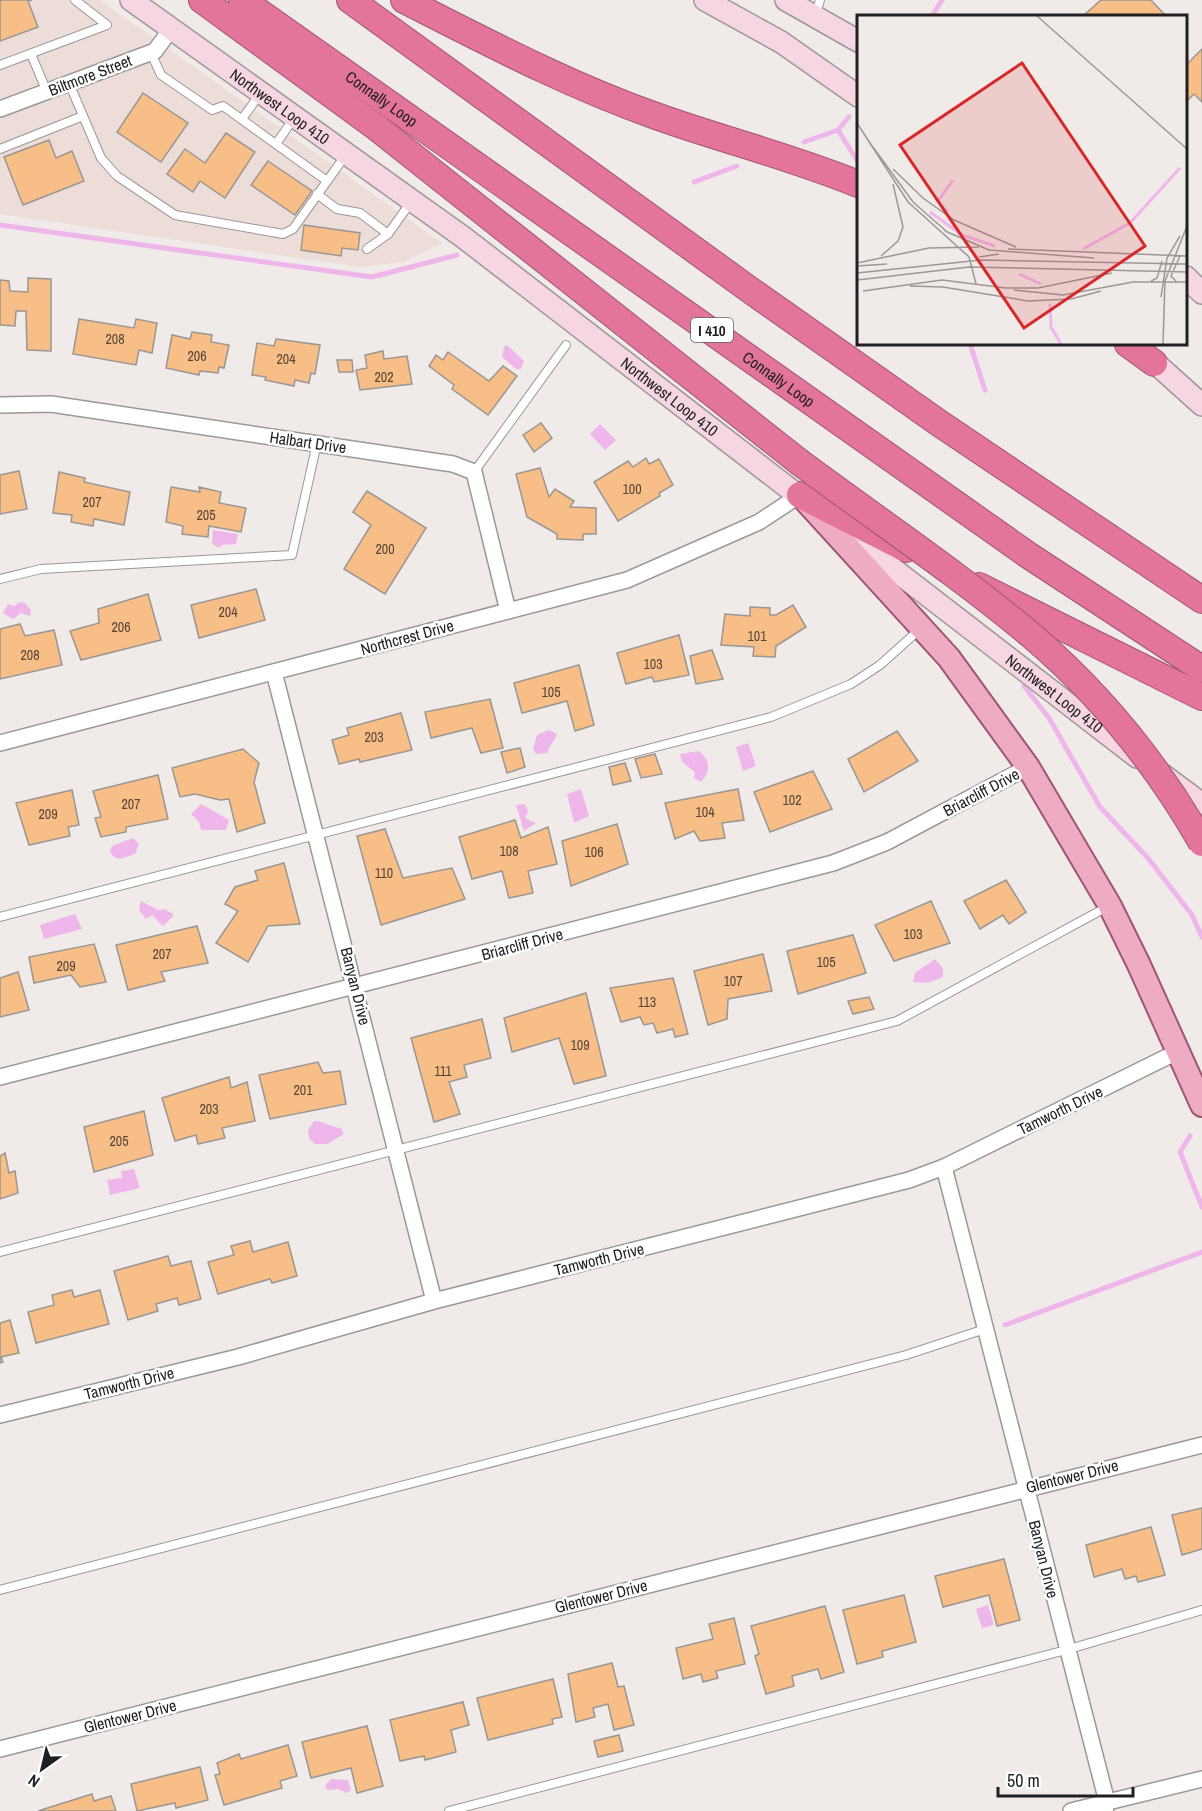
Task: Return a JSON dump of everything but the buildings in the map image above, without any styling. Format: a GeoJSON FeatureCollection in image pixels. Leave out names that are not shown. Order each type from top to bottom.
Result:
{"type":"FeatureCollection","features":[{"type":"Feature","properties":{"kind":"highway"},"geometry":{"type":"LineString","coordinates":[[202,0],[394,140],[798,461],[1033,637],[1122,727],[1162,777],[1202,843]]}},
{"type":"Feature","properties":{"kind":"highway","name":"Connally Loop"},"geometry":{"type":"LineString","coordinates":[[242,0],[1008,541],[1202,669]]}},
{"type":"Feature","properties":{"kind":"highway"},"geometry":{"type":"LineString","coordinates":[[350,0],[750,290],[939,423],[1202,600]]}},
{"type":"Feature","properties":{"kind":"highway"},"geometry":{"type":"LineString","coordinates":[[404,0],[506,52],[621,103],[823,169],[857,184]]}},
{"type":"Feature","properties":{"kind":"highway"},"geometry":{"type":"LineString","coordinates":[[1129,345],[1154,363]]}},
{"type":"Feature","properties":{"kind":"highway"},"geometry":{"type":"LineString","coordinates":[[800,495],[1202,697]]}},
{"type":"Feature","properties":{"kind":"main road","name":"Northwest Loop 410"},"geometry":{"type":"LineString","coordinates":[[131,0],[412,201],[800,495],[1137,757],[1202,804]]}},
{"type":"Feature","properties":{"kind":"main road"},"geometry":{"type":"LineString","coordinates":[[705,0],[781,42],[857,95]]}},
{"type":"Feature","properties":{"kind":"main road"},"geometry":{"type":"LineString","coordinates":[[786,0],[817,8],[857,40]]}},
{"type":"Feature","properties":{"kind":"main road"},"geometry":{"type":"LineString","coordinates":[[1187,279],[1202,293]]}},
{"type":"Feature","properties":{"kind":"main road"},"geometry":{"type":"LineString","coordinates":[[1135,345],[1202,405]]}},
{"type":"Feature","properties":{"kind":"main road"},"geometry":{"type":"LineString","coordinates":[[800,495],[949,658],[1028,767],[1110,906],[1202,1105]]}},
{"type":"Feature","properties":{"kind":"street","name":"Biltmore Street"},"geometry":{"type":"LineString","coordinates":[[0,110],[151,53],[171,29]]}},
{"type":"Feature","properties":{"kind":"street","name":"Halbart Drive"},"geometry":{"type":"LineString","coordinates":[[0,405],[51,404],[453,464],[474,472]]}},
{"type":"Feature","properties":{"kind":"street"},"geometry":{"type":"LineString","coordinates":[[474,472],[508,611]]}},
{"type":"Feature","properties":{"kind":"street","name":"Northcrest Drive"},"geometry":{"type":"LineString","coordinates":[[0,743],[627,580],[759,522],[800,495]]}},
{"type":"Feature","properties":{"kind":"street","name":"Banyan Drive"},"geometry":{"type":"LineString","coordinates":[[274,672],[356,987],[434,1301]]}},
{"type":"Feature","properties":{"kind":"street","name":"Briarcliff Drive"},"geometry":{"type":"LineString","coordinates":[[0,1077],[833,863],[887,842],[1028,767]]}},
{"type":"Feature","properties":{"kind":"street","name":"Tamworth Drive"},"geometry":{"type":"LineString","coordinates":[[0,1415],[238,1357],[434,1301],[880,1188],[944,1167],[1179,1051]]}},
{"type":"Feature","properties":{"kind":"street","name":"Banyan Drive"},"geometry":{"type":"LineString","coordinates":[[944,1167],[1106,1806]]}},
{"type":"Feature","properties":{"kind":"street","name":"Glentower Drive"},"geometry":{"type":"LineString","coordinates":[[0,1749],[1202,1445]]}},
{"type":"Feature","properties":{"kind":"street"},"geometry":{"type":"LineString","coordinates":[[1071,1811],[1106,1806],[1202,1779]]}},
{"type":"Feature","properties":{"kind":"lane"},"geometry":{"type":"LineString","coordinates":[[0,65],[107,25],[75,0]]}},
{"type":"Feature","properties":{"kind":"lane"},"geometry":{"type":"LineString","coordinates":[[151,53],[161,75],[212,110],[224,106],[327,181]]}},
{"type":"Feature","properties":{"kind":"lane"},"geometry":{"type":"LineString","coordinates":[[31,54],[47,92]]}},
{"type":"Feature","properties":{"kind":"lane"},"geometry":{"type":"LineString","coordinates":[[69,83],[101,158],[117,176],[175,215],[282,234],[293,229],[347,154]]}},
{"type":"Feature","properties":{"kind":"lane"},"geometry":{"type":"LineString","coordinates":[[242,119],[261,93]]}},
{"type":"Feature","properties":{"kind":"lane"},"geometry":{"type":"LineString","coordinates":[[0,149],[83,116]]}},
{"type":"Feature","properties":{"kind":"lane"},"geometry":{"type":"LineString","coordinates":[[276,144],[295,117]]}},
{"type":"Feature","properties":{"kind":"lane"},"geometry":{"type":"LineString","coordinates":[[318,194],[337,208],[360,213],[388,234]]}},
{"type":"Feature","properties":{"kind":"lane"},"geometry":{"type":"LineString","coordinates":[[367,249],[388,234],[412,201]]}},
{"type":"Feature","properties":{"kind":"lane"},"geometry":{"type":"LineString","coordinates":[[474,472],[566,345]]}},
{"type":"Feature","properties":{"kind":"lane"},"geometry":{"type":"LineString","coordinates":[[0,579],[41,569],[292,555],[317,443]]}},
{"type":"Feature","properties":{"kind":"lane"},"geometry":{"type":"LineString","coordinates":[[0,918],[771,717],[851,684],[880,665],[922,627]]}},
{"type":"Feature","properties":{"kind":"lane"},"geometry":{"type":"LineString","coordinates":[[0,1252],[897,1021],[1110,906]]}},
{"type":"Feature","properties":{"kind":"lane"},"geometry":{"type":"LineString","coordinates":[[0,1590],[906,1355],[985,1329]]}},
{"type":"Feature","properties":{"kind":"lane"},"geometry":{"type":"LineString","coordinates":[[449,1811],[1066,1650],[1202,1611]]}},
{"type":"Feature","properties":{"kind":"shaded area"},"geometry":{"type":"Polygon","coordinates":[[[0,0],[100,0],[442,243],[404,262],[360,267],[0,214],[0,0]]]}},
{"type":"Feature","properties":{"kind":"shaded area"},"geometry":{"type":"Polygon","coordinates":[[[507,345],[524,361],[521,369],[516,369],[502,357],[504,347],[507,345]]]}},
{"type":"Feature","properties":{"kind":"shaded area"},"geometry":{"type":"Polygon","coordinates":[[[600,424],[616,440],[605,450],[590,434],[600,424]]]}},
{"type":"Feature","properties":{"kind":"shaded area"},"geometry":{"type":"Polygon","coordinates":[[[213,530],[238,534],[236,544],[221,545],[220,548],[212,544],[213,530]]]}},
{"type":"Feature","properties":{"kind":"shaded area"},"geometry":{"type":"Polygon","coordinates":[[[19,602],[25,603],[31,610],[30,616],[21,613],[13,619],[3,613],[8,604],[15,606],[19,602]]]}},
{"type":"Feature","properties":{"kind":"shaded area"},"geometry":{"type":"Polygon","coordinates":[[[549,730],[557,734],[555,739],[547,753],[536,754],[533,749],[537,735],[549,730]]]}},
{"type":"Feature","properties":{"kind":"shaded area"},"geometry":{"type":"Polygon","coordinates":[[[748,743],[756,766],[743,771],[736,747],[748,743]]]}},
{"type":"Feature","properties":{"kind":"shaded area"},"geometry":{"type":"Polygon","coordinates":[[[698,751],[705,758],[708,766],[707,774],[701,782],[694,778],[695,772],[682,762],[680,754],[698,751]]]}},
{"type":"Feature","properties":{"kind":"shaded area"},"geometry":{"type":"Polygon","coordinates":[[[581,789],[589,816],[574,823],[567,794],[581,789]]]}},
{"type":"Feature","properties":{"kind":"shaded area"},"geometry":{"type":"Polygon","coordinates":[[[201,804],[229,820],[226,830],[201,830],[199,822],[191,814],[201,804]]]}},
{"type":"Feature","properties":{"kind":"shaded area"},"geometry":{"type":"Polygon","coordinates":[[[525,804],[528,811],[525,818],[536,823],[524,831],[516,805],[525,804]]]}},
{"type":"Feature","properties":{"kind":"shaded area"},"geometry":{"type":"Polygon","coordinates":[[[133,838],[139,844],[135,854],[120,859],[114,857],[110,852],[112,846],[133,838]]]}},
{"type":"Feature","properties":{"kind":"shaded area"},"geometry":{"type":"Polygon","coordinates":[[[141,901],[158,910],[165,909],[174,915],[163,926],[152,915],[146,919],[139,910],[141,901]]]}},
{"type":"Feature","properties":{"kind":"shaded area"},"geometry":{"type":"Polygon","coordinates":[[[75,914],[82,929],[44,939],[40,925],[75,914]]]}},
{"type":"Feature","properties":{"kind":"shaded area"},"geometry":{"type":"Polygon","coordinates":[[[935,959],[943,968],[943,977],[927,983],[913,982],[915,973],[935,959]]]}},
{"type":"Feature","properties":{"kind":"shaded area"},"geometry":{"type":"Polygon","coordinates":[[[314,1121],[341,1128],[344,1134],[327,1144],[315,1144],[309,1138],[308,1130],[314,1121]]]}},
{"type":"Feature","properties":{"kind":"shaded area"},"geometry":{"type":"Polygon","coordinates":[[[134,1169],[140,1188],[110,1195],[107,1180],[122,1178],[121,1171],[134,1169]]]}},
{"type":"Feature","properties":{"kind":"shaded area"},"geometry":{"type":"Polygon","coordinates":[[[988,1605],[994,1625],[982,1628],[976,1609],[988,1605]]]}},
{"type":"Feature","properties":{"kind":"shaded area"},"geometry":{"type":"Polygon","coordinates":[[[331,1779],[348,1780],[351,1790],[346,1793],[338,1789],[328,1790],[325,1786],[331,1779]]]}},
{"type":"Feature","properties":{"kind":"waterway"},"geometry":{"type":"LineString","coordinates":[[933,15],[942,0]]}},
{"type":"Feature","properties":{"kind":"waterway"},"geometry":{"type":"LineString","coordinates":[[804,142],[838,130],[849,117]]}},
{"type":"Feature","properties":{"kind":"waterway"},"geometry":{"type":"LineString","coordinates":[[838,130],[857,160]]}},
{"type":"Feature","properties":{"kind":"waterway"},"geometry":{"type":"LineString","coordinates":[[694,182],[737,166]]}},
{"type":"Feature","properties":{"kind":"waterway"},"geometry":{"type":"LineString","coordinates":[[0,225],[372,277],[457,255]]}},
{"type":"Feature","properties":{"kind":"waterway"},"geometry":{"type":"LineString","coordinates":[[970,345],[985,390]]}},
{"type":"Feature","properties":{"kind":"waterway"},"geometry":{"type":"LineString","coordinates":[[1024,686],[1049,718],[1100,807],[1148,858],[1192,915],[1202,937]]}},
{"type":"Feature","properties":{"kind":"waterway"},"geometry":{"type":"LineString","coordinates":[[1190,1136],[1180,1152],[1202,1207]]}},
{"type":"Feature","properties":{"kind":"waterway"},"geometry":{"type":"LineString","coordinates":[[1005,1325],[1202,1252]]}}]}
